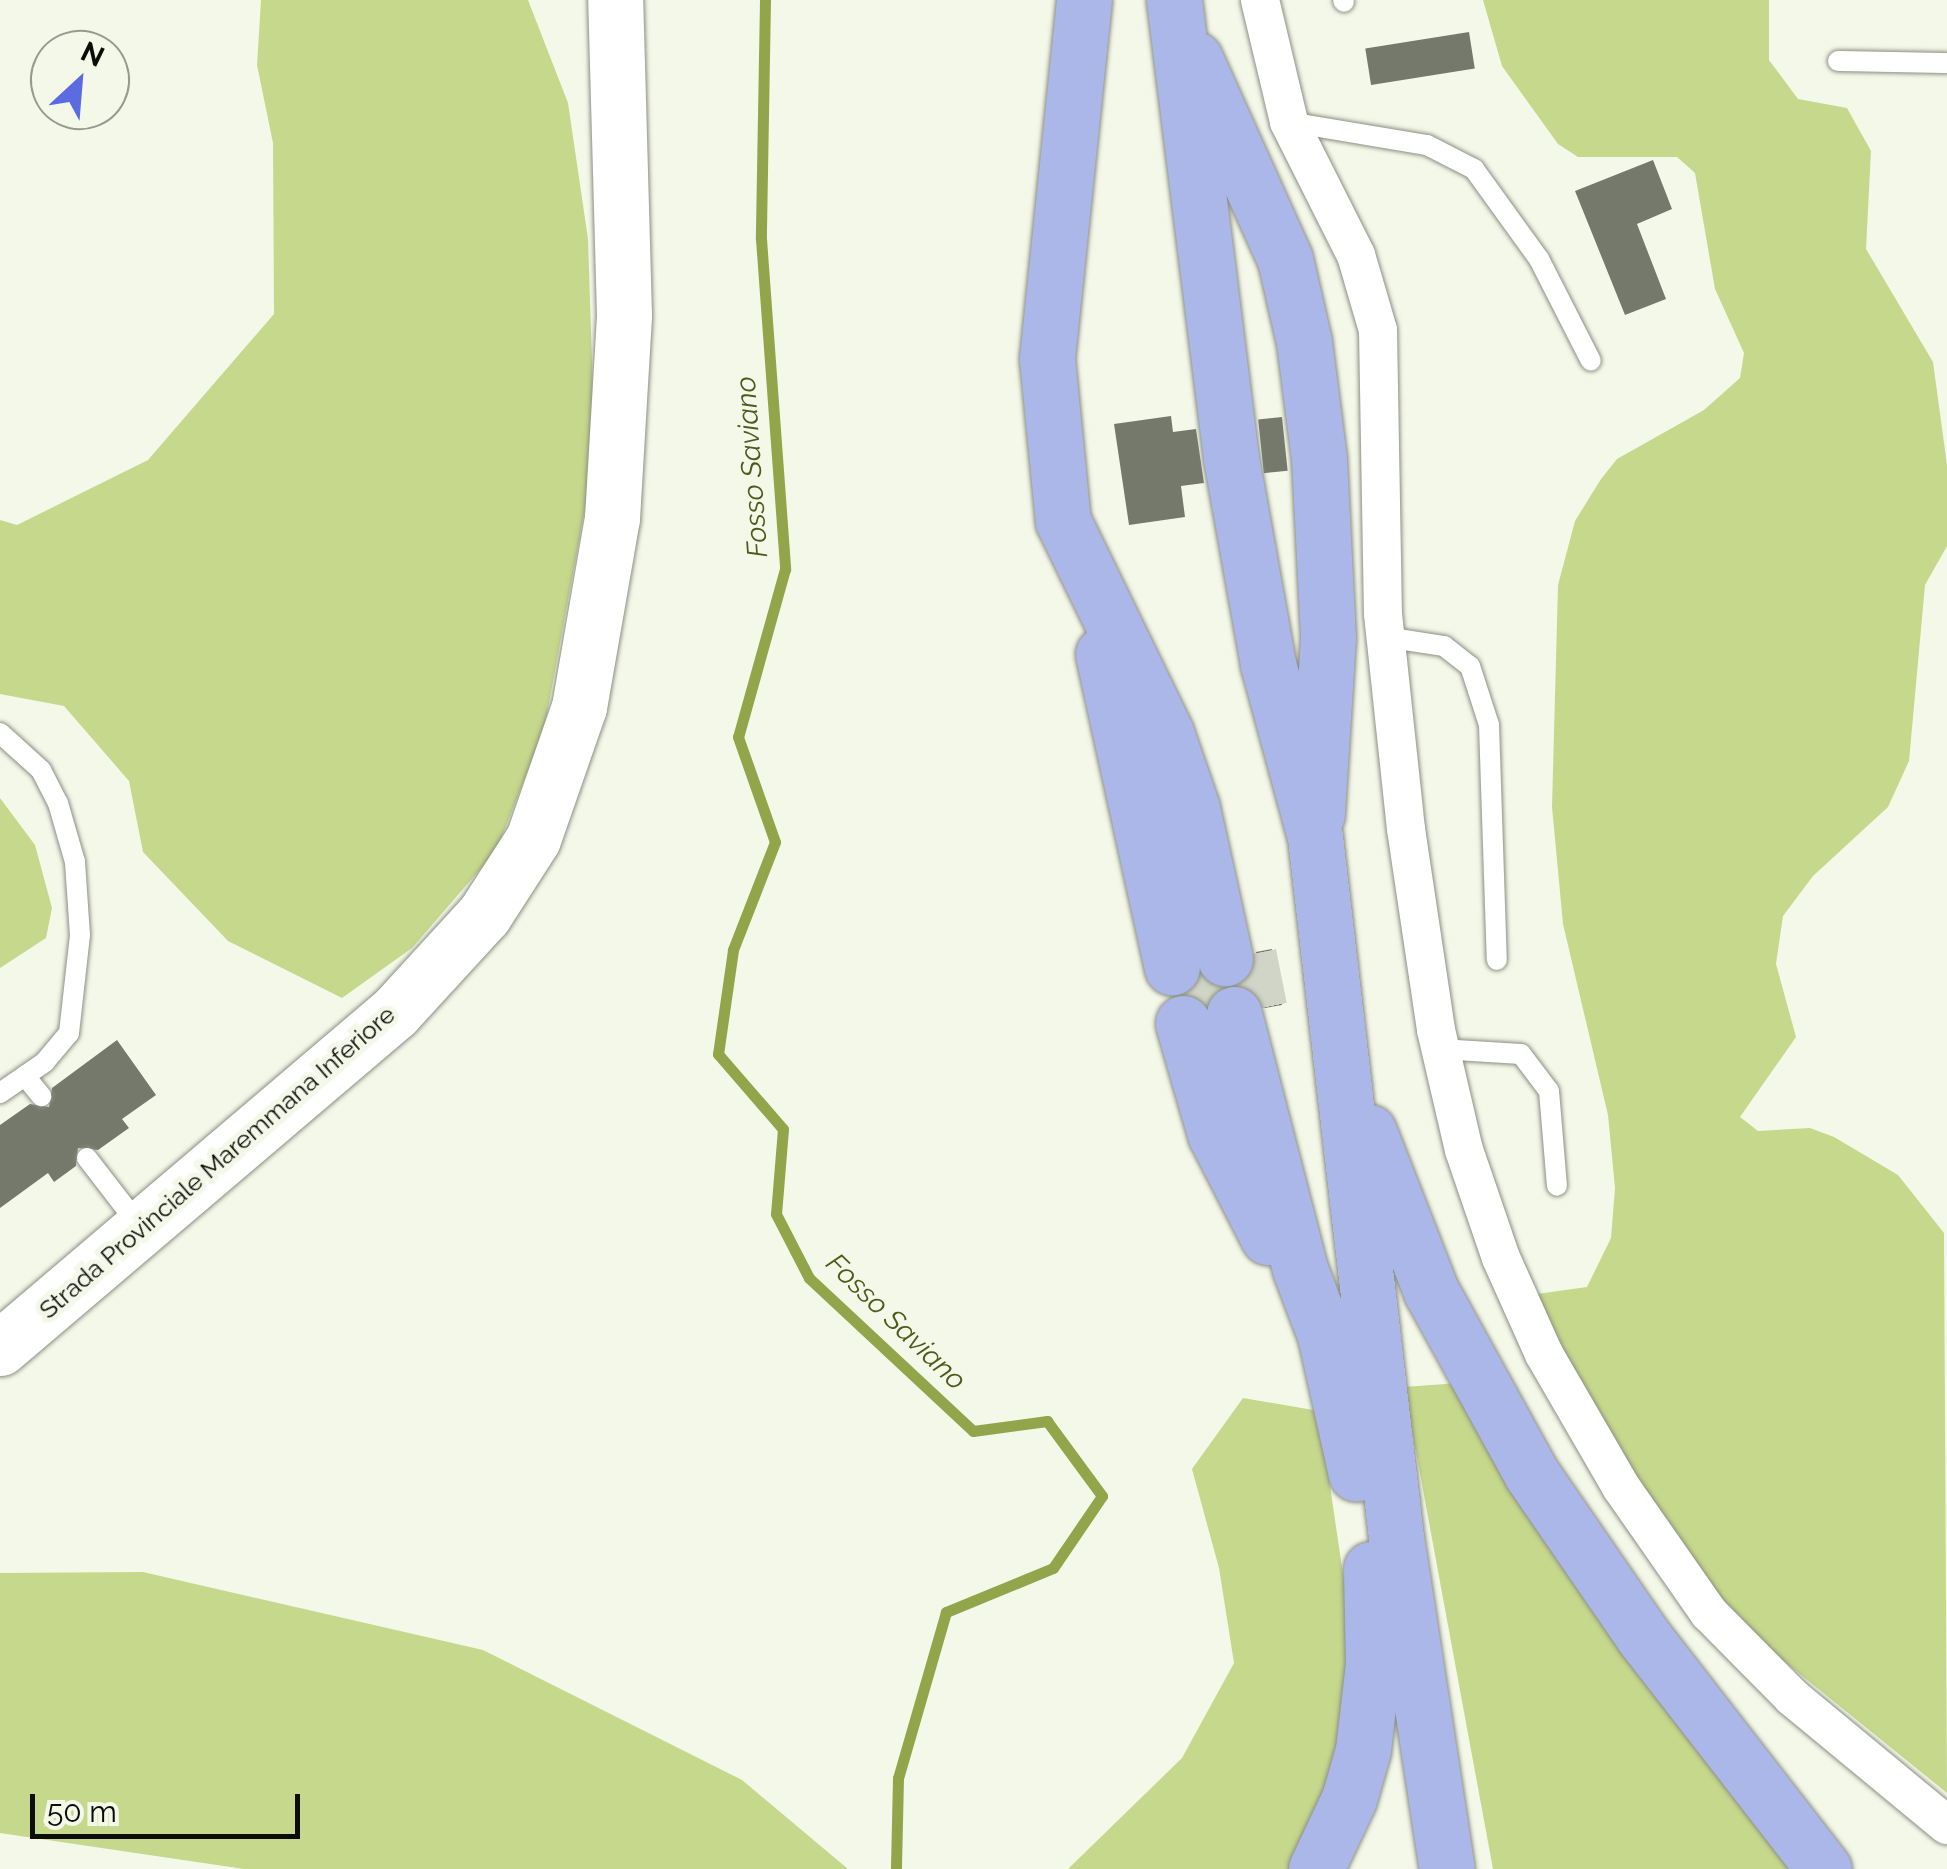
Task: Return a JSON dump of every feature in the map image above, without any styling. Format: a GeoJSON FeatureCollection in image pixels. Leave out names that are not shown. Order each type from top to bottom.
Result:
{"type":"FeatureCollection","features":[{"type":"Feature","properties":{"kind":"highway"},"geometry":{"type":"LineString","coordinates":[[1084,0],[1047,359],[1062,521],[1086,574],[1150,843],[1211,961],[1200,748],[1162,679],[1086,574]]}},
{"type":"Feature","properties":{"kind":"highway"},"geometry":{"type":"LineString","coordinates":[[1174,8],[1230,458],[1268,664],[1314,837]]}},
{"type":"Feature","properties":{"kind":"highway"},"geometry":{"type":"LineString","coordinates":[[1174,8],[1285,260],[1304,342],[1319,459],[1328,638],[1314,837],[1326,972],[1396,1537],[1447,1869]]}},
{"type":"Feature","properties":{"kind":"highway"},"geometry":{"type":"LineString","coordinates":[[1326,972],[1381,1172],[1476,1379],[1614,1596],[1824,1869]]}},
{"type":"Feature","properties":{"kind":"highway"},"geometry":{"type":"LineString","coordinates":[[1221,1016],[1396,1537]]}},
{"type":"Feature","properties":{"kind":"highway"},"geometry":{"type":"LineString","coordinates":[[1221,1016],[1223,1152],[1325,1335]]}},
{"type":"Feature","properties":{"kind":"highway"},"geometry":{"type":"LineString","coordinates":[[1221,1016],[1300,1269],[1325,1335],[1358,1486],[1374,1623],[1362,1750],[1344,1811],[1316,1869]]}},
{"type":"Feature","properties":{"kind":"main road","name":"Strada Provinciale Maremmana Inferiore"},"geometry":{"type":"LineString","coordinates":[[0,1348],[345,1059],[437,968],[510,880],[549,802],[579,707],[614,501],[624,315],[615,0]]}},
{"type":"Feature","properties":{"kind":"street"},"geometry":{"type":"LineString","coordinates":[[1260,0],[1289,122],[1356,255],[1378,330],[1384,637],[1440,1049],[1464,1150],[1500,1258],[1544,1354],[1642,1522],[1746,1656],[1947,1826]]}},
{"type":"Feature","properties":{"kind":"lane"},"geometry":{"type":"LineString","coordinates":[[1838,61],[1947,63]]}},
{"type":"Feature","properties":{"kind":"lane"},"geometry":{"type":"LineString","coordinates":[[1289,122],[1427,145],[1474,169],[1539,260],[1591,361]]}},
{"type":"Feature","properties":{"kind":"lane"},"geometry":{"type":"LineString","coordinates":[[1384,637],[1444,646],[1470,666],[1489,725],[1498,960]]}},
{"type":"Feature","properties":{"kind":"lane"},"geometry":{"type":"LineString","coordinates":[[0,733],[50,784],[78,886],[75,1018],[58,1048],[0,1093]]}},
{"type":"Feature","properties":{"kind":"lane"},"geometry":{"type":"LineString","coordinates":[[1440,1049],[1521,1054],[1549,1091],[1557,1186]]}},
{"type":"Feature","properties":{"kind":"lane"},"geometry":{"type":"LineString","coordinates":[[26,1076],[41,1096]]}},
{"type":"Feature","properties":{"kind":"lane"},"geometry":{"type":"LineString","coordinates":[[88,1158],[141,1228]]}},
{"type":"Feature","properties":{"kind":"green space"},"geometry":{"type":"Polygon","coordinates":[[[261,0],[528,0],[568,103],[588,239],[595,454],[544,730],[496,851],[412,948],[342,998],[228,941],[143,852],[129,781],[64,706],[0,694],[0,520],[17,525],[148,460],[274,314],[273,143],[257,65],[261,0]]]}},
{"type":"Feature","properties":{"kind":"green space"},"geometry":{"type":"Polygon","coordinates":[[[1483,0],[1769,0],[1769,60],[1798,99],[1847,108],[1871,151],[1866,249],[1933,362],[1947,465],[1947,546],[1925,585],[1909,761],[1888,807],[1813,876],[1783,916],[1776,964],[1796,1037],[1740,1117],[1758,1131],[1810,1128],[1834,1137],[1898,1175],[1944,1233],[1947,1793],[1769,1649],[1710,1590],[1611,1448],[1537,1294],[1587,1287],[1611,1238],[1615,1188],[1608,1115],[1563,924],[1552,807],[1558,585],[1575,521],[1617,459],[1704,410],[1740,378],[1744,353],[1715,289],[1695,173],[1677,157],[1578,157],[1558,144],[1502,66],[1483,0]]]}},
{"type":"Feature","properties":{"kind":"green space"},"geometry":{"type":"Polygon","coordinates":[[[0,798],[35,845],[52,908],[46,938],[0,968],[0,798]]]}},
{"type":"Feature","properties":{"kind":"green space"},"geometry":{"type":"Polygon","coordinates":[[[1459,1383],[1803,1869],[1493,1869],[1404,1387],[1459,1383]]]}},
{"type":"Feature","properties":{"kind":"green space"},"geometry":{"type":"Polygon","coordinates":[[[1243,1398],[1319,1411],[1354,1649],[1341,1763],[1289,1869],[1068,1869],[1182,1758],[1234,1663],[1219,1568],[1192,1469],[1243,1398]]]}},
{"type":"Feature","properties":{"kind":"green space"},"geometry":{"type":"Polygon","coordinates":[[[143,1572],[483,1650],[742,1780],[848,1869],[244,1869],[0,1833],[0,1573],[143,1572]]]}},
{"type":"Feature","properties":{"kind":"building"},"geometry":{"type":"Polygon","coordinates":[[[1469,32],[1475,69],[1371,85],[1365,48],[1469,32]]]}},
{"type":"Feature","properties":{"kind":"building"},"geometry":{"type":"Polygon","coordinates":[[[1653,160],[1672,209],[1637,224],[1666,299],[1625,315],[1575,191],[1653,160]]]}},
{"type":"Feature","properties":{"kind":"building"},"geometry":{"type":"Polygon","coordinates":[[[1171,416],[1173,432],[1196,429],[1204,483],[1181,486],[1185,517],[1129,525],[1114,424],[1171,416]]]}},
{"type":"Feature","properties":{"kind":"building"},"geometry":{"type":"Polygon","coordinates":[[[1282,417],[1288,471],[1264,473],[1258,420],[1282,417]]]}},
{"type":"Feature","properties":{"kind":"building"},"geometry":{"type":"Polygon","coordinates":[[[1272,949],[1282,1005],[1265,1008],[1241,984],[1254,968],[1256,952],[1272,949]]]}},
{"type":"Feature","properties":{"kind":"building"},"geometry":{"type":"Polygon","coordinates":[[[117,1040],[156,1095],[122,1119],[129,1128],[98,1150],[78,1148],[76,1166],[54,1182],[48,1173],[0,1208],[0,1125],[30,1104],[49,1107],[52,1088],[117,1040]]]}},
{"type":"Feature","properties":{"kind":"waterway","name":"Fosso Saviano"},"geometry":{"type":"LineString","coordinates":[[765,0],[761,239],[785,569],[738,737],[775,842],[733,950],[718,1054],[783,1129],[776,1214],[809,1278],[973,1431],[1047,1421],[1102,1496],[1053,1568],[946,1612],[898,1778],[896,1869]]}},
{"type":"Feature","properties":{"kind":"tunnel"},"geometry":{"type":"LineString","coordinates":[[1249,954],[1260,1009]]}},
{"type":"Feature","properties":{"kind":"tunnel"},"geometry":{"type":"LineString","coordinates":[[1198,963],[1208,1018]]}}]}
